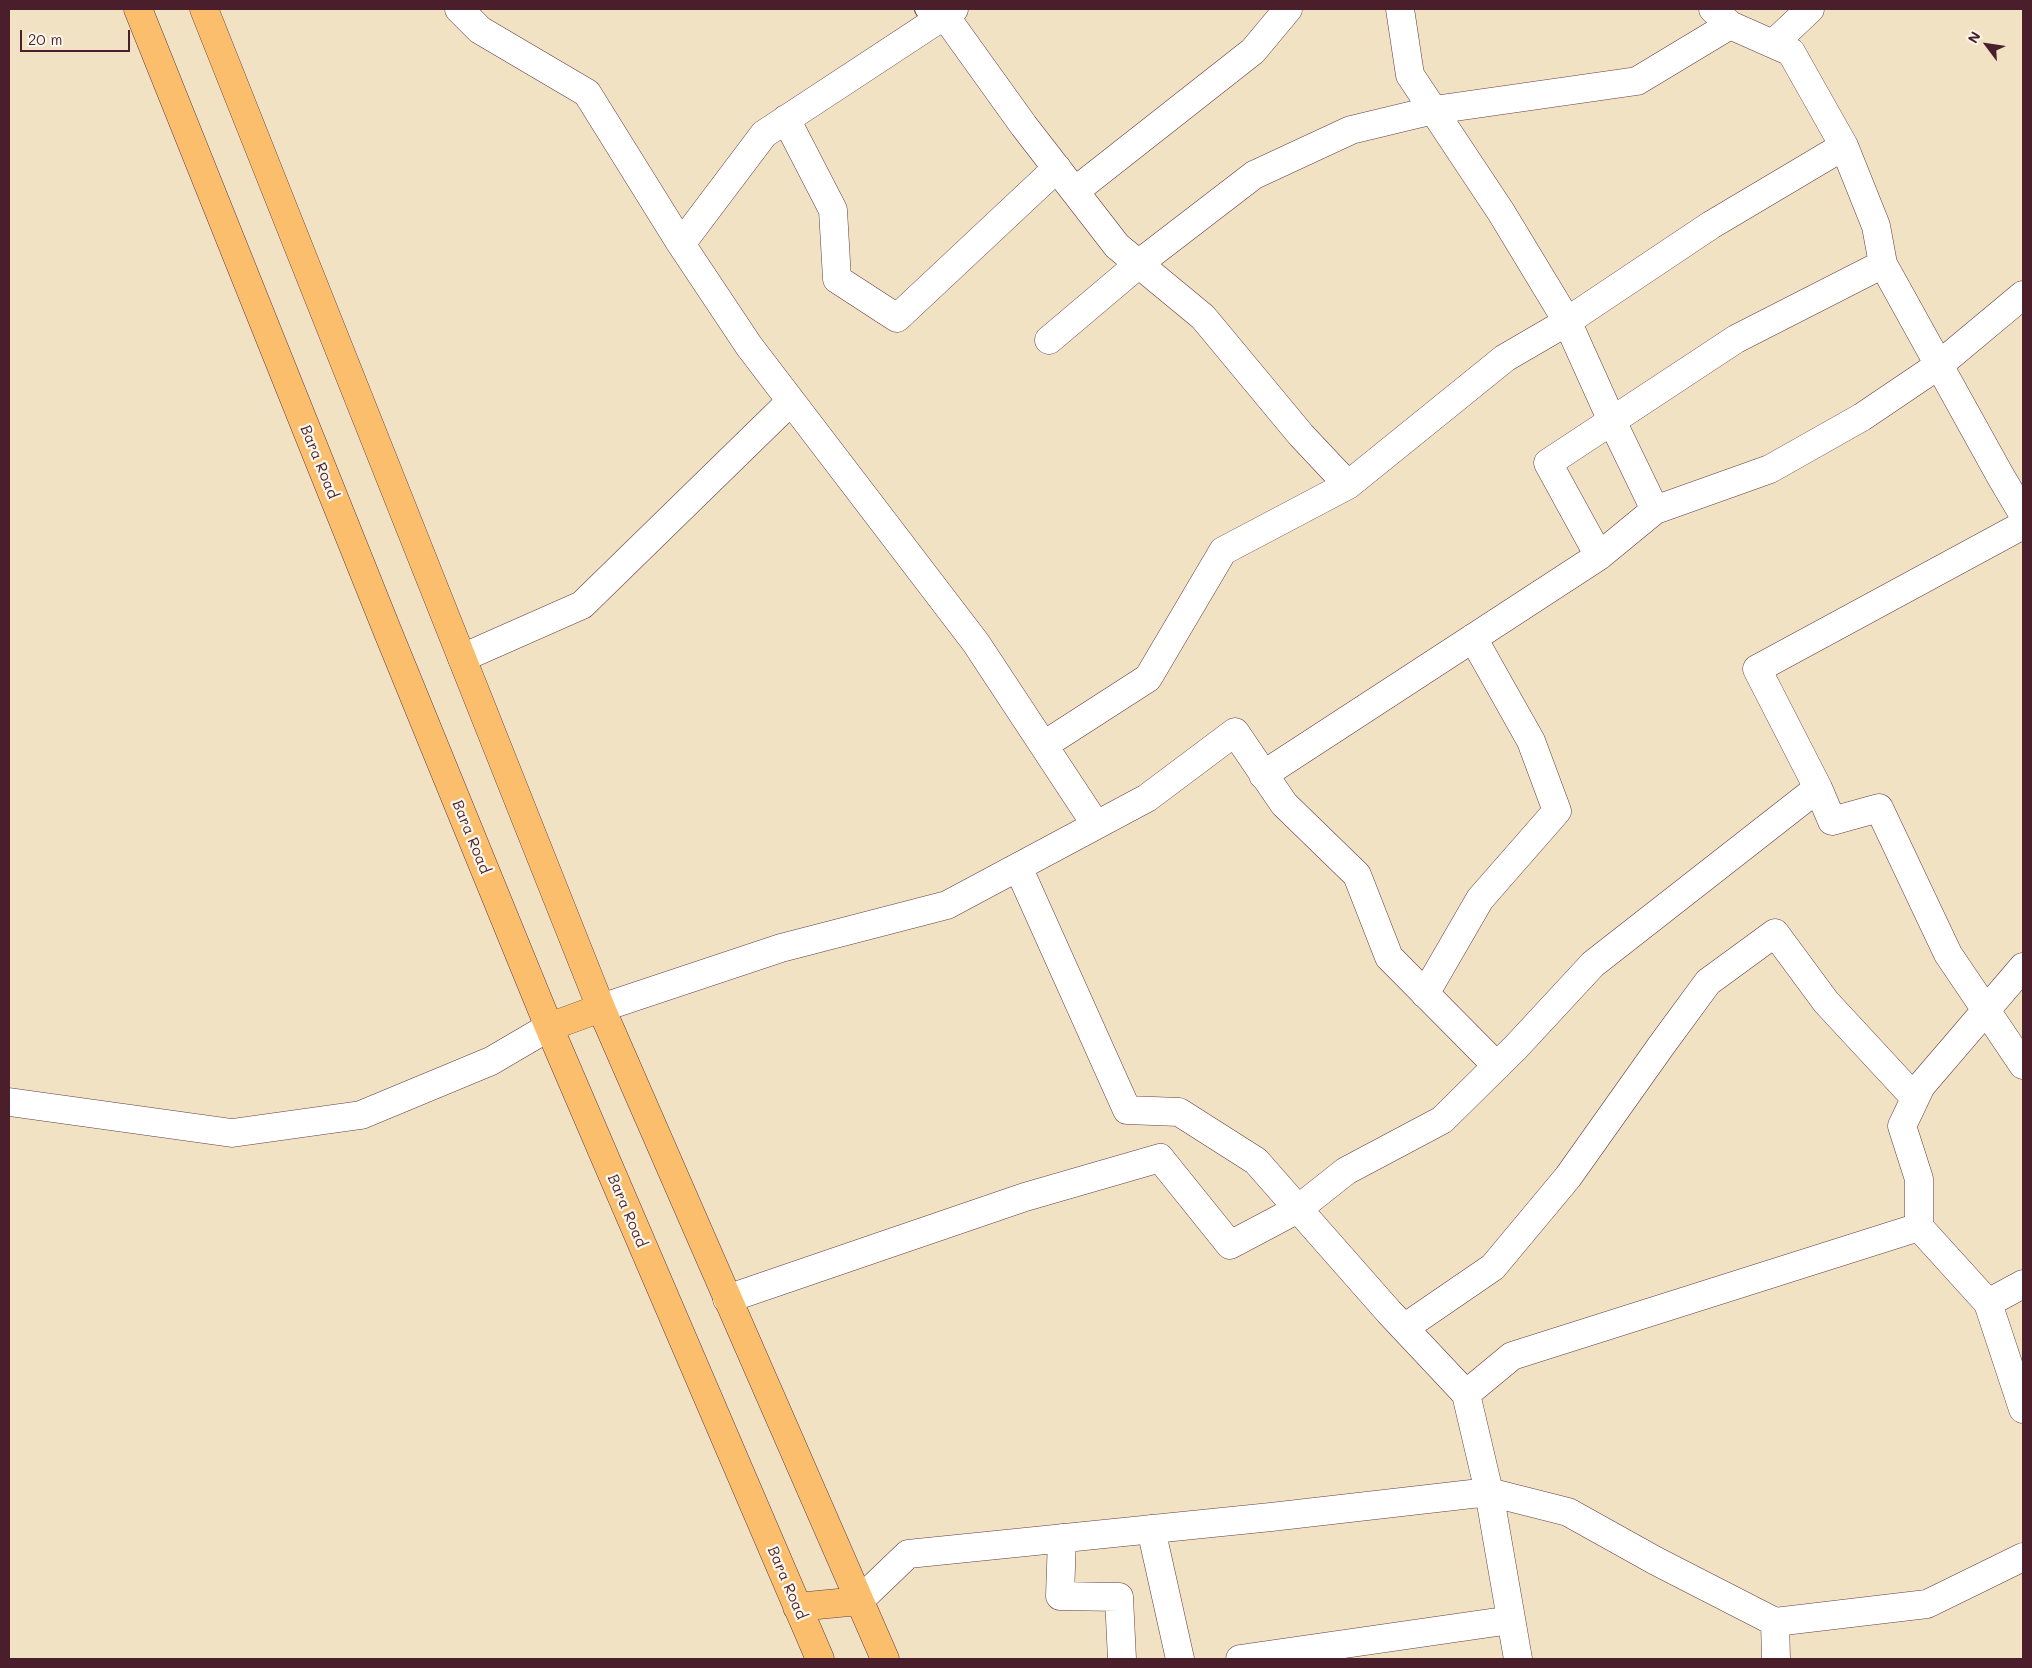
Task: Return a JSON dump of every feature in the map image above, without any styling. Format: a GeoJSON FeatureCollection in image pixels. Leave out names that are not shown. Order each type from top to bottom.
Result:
{"type":"FeatureCollection","features":[{"type":"Feature","properties":{"kind":"main road","name":"Bara Road"},"geometry":{"type":"LineString","coordinates":[[138,9],[375,602],[549,1028],[820,1659]]}},
{"type":"Feature","properties":{"kind":"main road"},"geometry":{"type":"LineString","coordinates":[[204,9],[601,1008],[885,1659]]}},
{"type":"Feature","properties":{"kind":"main road"},"geometry":{"type":"LineString","coordinates":[[549,1028],[601,1008]]}},
{"type":"Feature","properties":{"kind":"main road"},"geometry":{"type":"LineString","coordinates":[[797,1607],[859,1602]]}},
{"type":"Feature","properties":{"kind":"street"},"geometry":{"type":"LineString","coordinates":[[459,9],[480,30],[587,93],[681,244],[749,346],[976,643],[1096,825]]}},
{"type":"Feature","properties":{"kind":"street"},"geometry":{"type":"LineString","coordinates":[[1075,191],[1253,51],[1288,9]]}},
{"type":"Feature","properties":{"kind":"street"},"geometry":{"type":"LineString","coordinates":[[1400,9],[1410,75],[1501,212],[1567,321],[1612,422],[1655,510]]}},
{"type":"Feature","properties":{"kind":"street"},"geometry":{"type":"LineString","coordinates":[[1773,44],[1810,9]]}},
{"type":"Feature","properties":{"kind":"street"},"geometry":{"type":"LineString","coordinates":[[681,244],[764,134],[939,14],[1118,246],[1203,317],[1301,435],[1348,485]]}},
{"type":"Feature","properties":{"kind":"street"},"geometry":{"type":"LineString","coordinates":[[1049,340],[1139,263],[1254,175],[1351,130],[1434,110],[1637,81],[1722,17],[1791,52],[1844,146],[1876,226],[1883,264],[2023,514]]}},
{"type":"Feature","properties":{"kind":"street"},"geometry":{"type":"LineString","coordinates":[[786,119],[833,210],[837,279],[897,318],[1057,168]]}},
{"type":"Feature","properties":{"kind":"street"},"geometry":{"type":"LineString","coordinates":[[1044,744],[1148,678],[1224,551],[1348,485],[1505,358],[1567,321],[1711,225],[1844,146]]}},
{"type":"Feature","properties":{"kind":"street"},"geometry":{"type":"LineString","coordinates":[[1599,556],[1548,463],[1736,339],[1883,264]]}},
{"type":"Feature","properties":{"kind":"street"},"geometry":{"type":"LineString","coordinates":[[1263,775],[1599,556],[1655,510],[1770,469],[1862,417],[1940,365],[2023,295]]}},
{"type":"Feature","properties":{"kind":"street"},"geometry":{"type":"LineString","coordinates":[[462,658],[582,605],[791,401]]}},
{"type":"Feature","properties":{"kind":"street"},"geometry":{"type":"LineString","coordinates":[[2023,525],[1757,669],[1818,788],[1832,821],[1878,808],[1948,954],[2023,1065]]}},
{"type":"Feature","properties":{"kind":"street"},"geometry":{"type":"LineString","coordinates":[[1425,994],[1480,900],[1557,810],[1531,741],[1473,638]]}},
{"type":"Feature","properties":{"kind":"street"},"geometry":{"type":"LineString","coordinates":[[601,1008],[781,948],[947,905],[1147,798],[1234,732],[1284,804],[1356,875],[1389,957],[1497,1066]]}},
{"type":"Feature","properties":{"kind":"street"},"geometry":{"type":"LineString","coordinates":[[727,1299],[1025,1197],[1160,1158],[1230,1245],[1298,1209],[1346,1171],[1442,1120],[1497,1066],[1593,964],[1818,788]]}},
{"type":"Feature","properties":{"kind":"street"},"geometry":{"type":"LineString","coordinates":[[1018,867],[1127,1110],[1179,1112],[1256,1161],[1404,1328],[1466,1394],[1489,1492],[1518,1659]]}},
{"type":"Feature","properties":{"kind":"street"},"geometry":{"type":"LineString","coordinates":[[1404,1328],[1493,1267],[1568,1177],[1708,982],[1775,933],[1826,1002],[1915,1098]]}},
{"type":"Feature","properties":{"kind":"street"},"geometry":{"type":"LineString","coordinates":[[2023,966],[1921,1086],[1902,1126],[1920,1179],[1919,1227],[1988,1303],[2023,1408]]}},
{"type":"Feature","properties":{"kind":"street"},"geometry":{"type":"LineString","coordinates":[[9,1102],[232,1133],[361,1115],[491,1061],[549,1028]]}},
{"type":"Feature","properties":{"kind":"street"},"geometry":{"type":"LineString","coordinates":[[1466,1394],[1512,1356],[1919,1227]]}},
{"type":"Feature","properties":{"kind":"street"},"geometry":{"type":"LineString","coordinates":[[1988,1303],[2023,1284]]}},
{"type":"Feature","properties":{"kind":"street"},"geometry":{"type":"LineString","coordinates":[[859,1602],[908,1554],[1489,1492],[1568,1512],[1656,1561],[1775,1622],[1927,1604],[2023,1557]]}},
{"type":"Feature","properties":{"kind":"street"},"geometry":{"type":"LineString","coordinates":[[1151,1529],[1180,1659]]}},
{"type":"Feature","properties":{"kind":"street"},"geometry":{"type":"LineString","coordinates":[[1062,1538],[1060,1596],[1119,1598],[1122,1659]]}},
{"type":"Feature","properties":{"kind":"street"},"geometry":{"type":"LineString","coordinates":[[1240,1659],[1511,1620]]}},
{"type":"Feature","properties":{"kind":"street"},"geometry":{"type":"LineString","coordinates":[[1775,1622],[1776,1659]]}}]}
